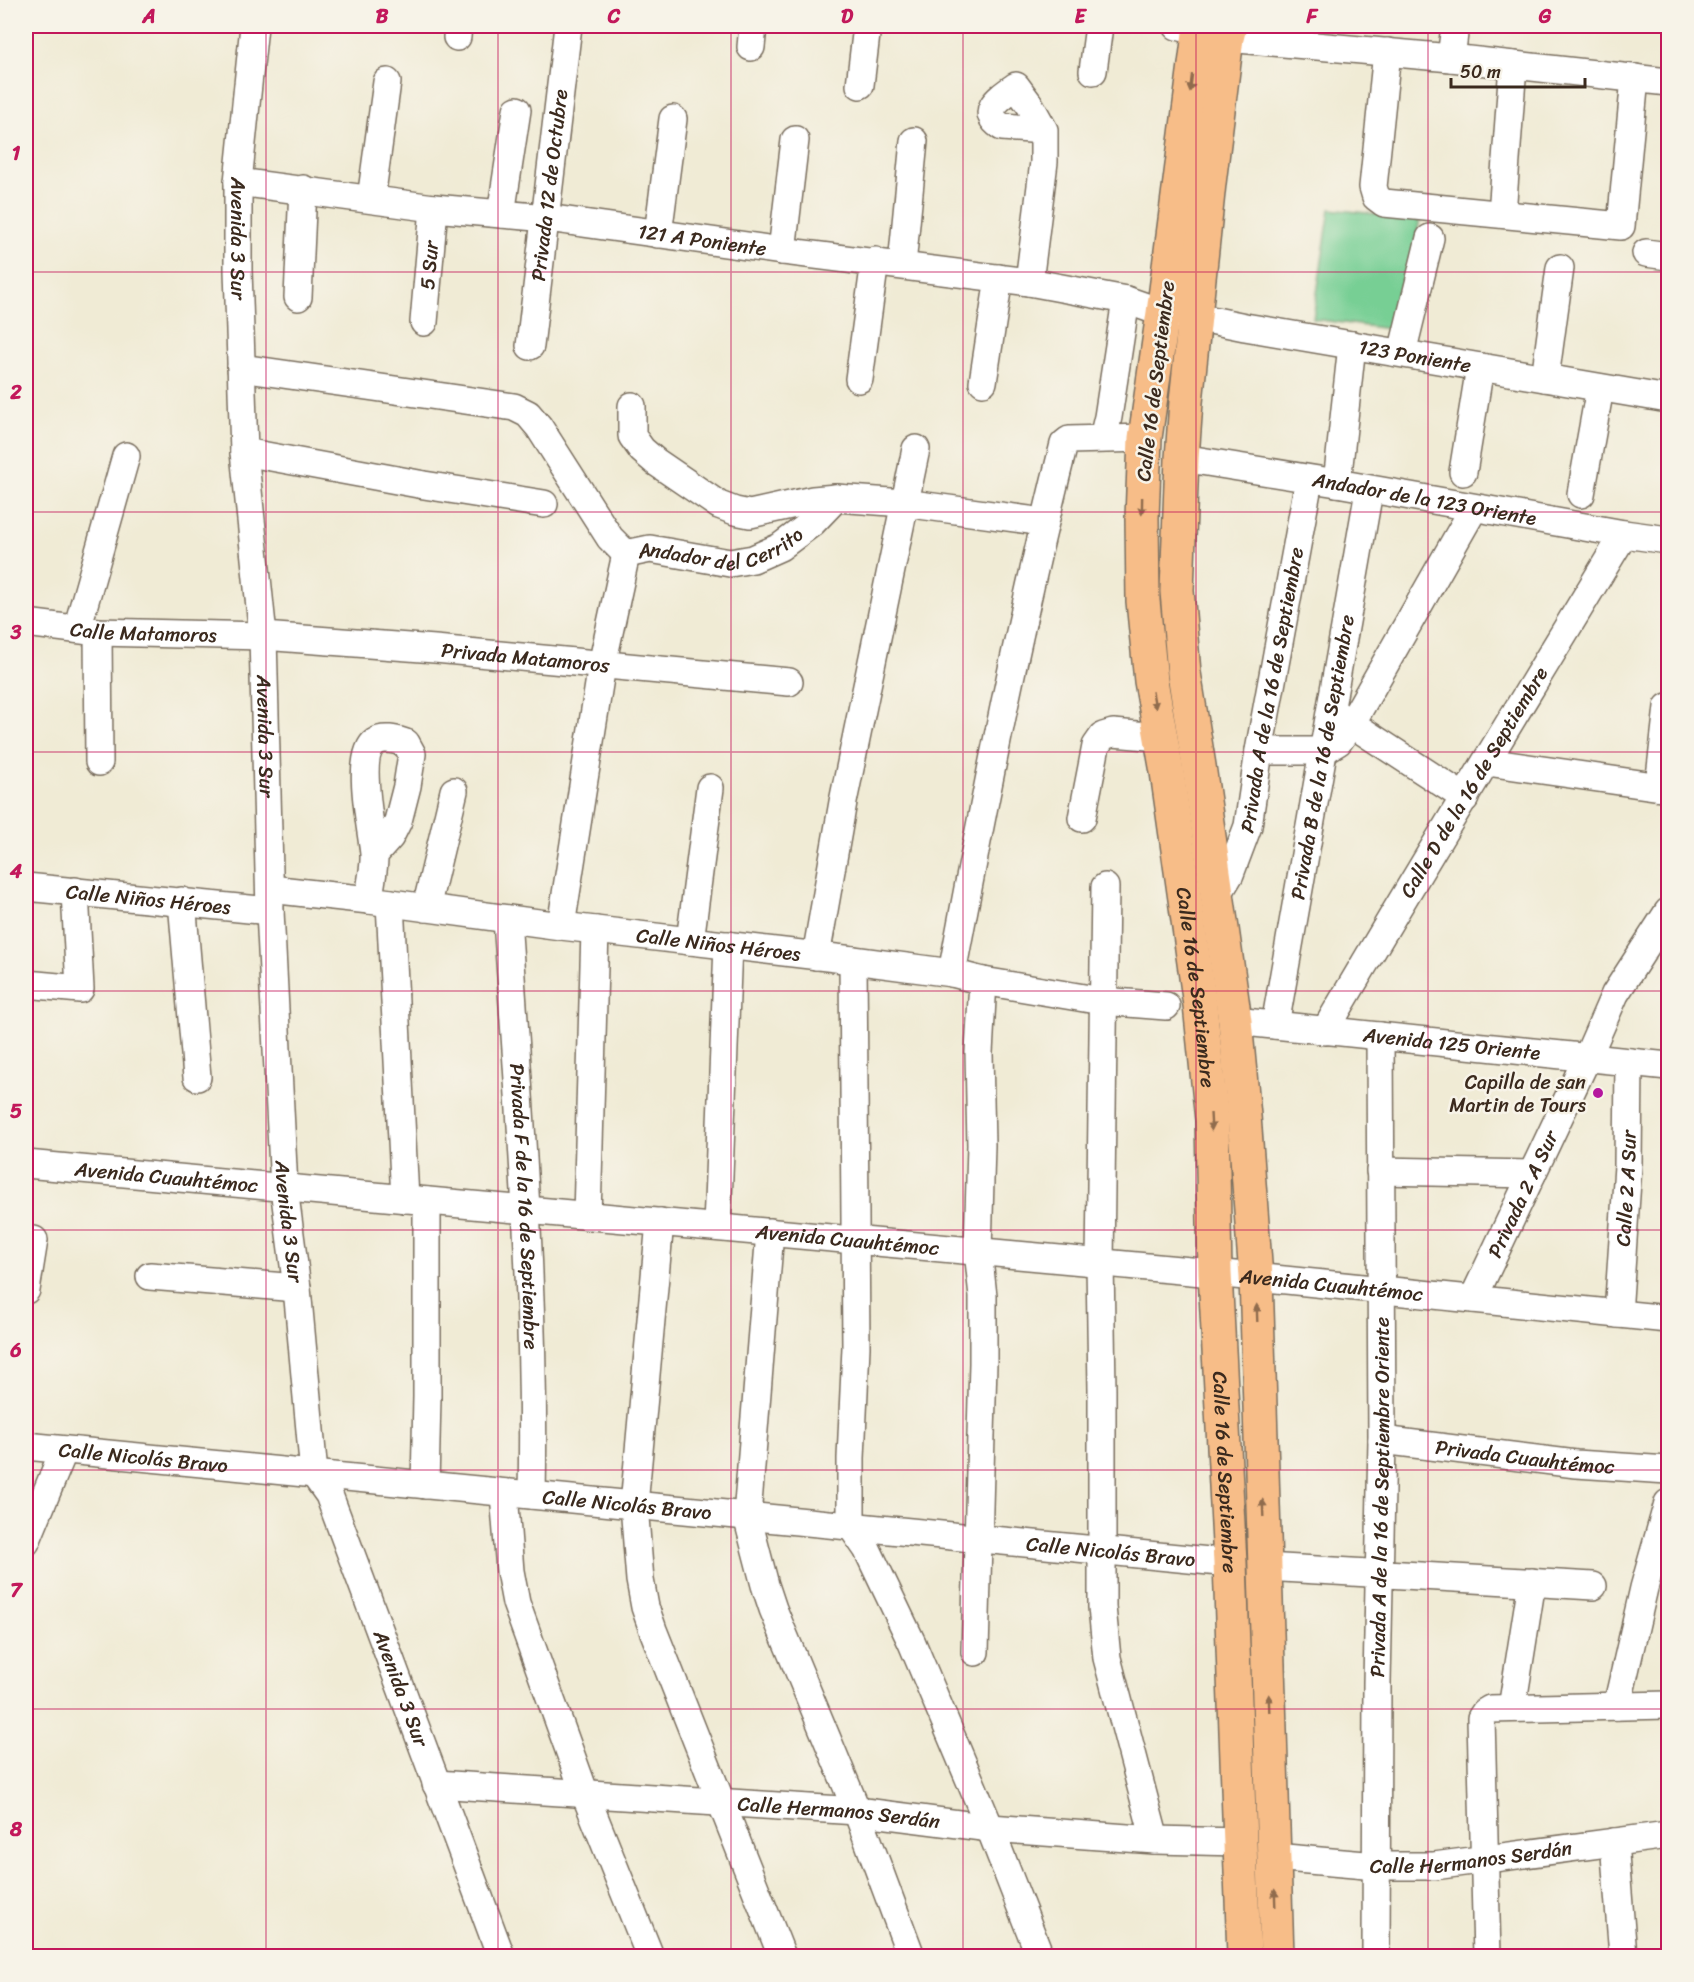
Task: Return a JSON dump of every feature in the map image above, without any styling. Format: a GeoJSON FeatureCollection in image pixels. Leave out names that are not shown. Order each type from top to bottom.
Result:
{"type":"FeatureCollection","features":[{"type":"Feature","properties":{"kind":"main road","name":"Calle 16 de Septiembre"},"geometry":{"type":"LineString","coordinates":[[1206,29],[1145,438],[1142,518],[1143,601],[1151,681],[1200,1005],[1212,1120],[1215,1273],[1230,1563],[1244,1956]]}},
{"type":"Feature","properties":{"kind":"main road","name":"Calle 16 de Septiembre"},"geometry":{"type":"LineString","coordinates":[[1206,29],[1209,183],[1182,458],[1177,591],[1184,673],[1235,1021],[1256,1276],[1277,1956]]}},
{"type":"Feature","properties":{"kind":"street","name":"Avenida 3 Sur"},"geometry":{"type":"LineString","coordinates":[[254,26],[238,182],[237,270],[244,452],[263,636],[270,900],[284,1188],[297,1288],[314,1474],[329,1495],[501,1956]]}},
{"type":"Feature","properties":{"kind":"street","name":"Privada 12 de Octubre"},"geometry":{"type":"LineString","coordinates":[[531,346],[568,26]]}},
{"type":"Feature","properties":{"kind":"street"},"geometry":{"type":"LineString","coordinates":[[860,85],[867,26]]}},
{"type":"Feature","properties":{"kind":"street"},"geometry":{"type":"LineString","coordinates":[[1093,71],[1099,26]]}},
{"type":"Feature","properties":{"kind":"street"},"geometry":{"type":"LineString","coordinates":[[1451,58],[1455,26]]}},
{"type":"Feature","properties":{"kind":"street"},"geometry":{"type":"LineString","coordinates":[[1206,29],[1387,52],[1668,82]]}},
{"type":"Feature","properties":{"kind":"street"},"geometry":{"type":"LineString","coordinates":[[1387,52],[1373,188],[1376,197],[1384,203],[1621,226],[1635,78]]}},
{"type":"Feature","properties":{"kind":"street"},"geometry":{"type":"LineString","coordinates":[[1502,214],[1513,64]]}},
{"type":"Feature","properties":{"kind":"street"},"geometry":{"type":"LineString","coordinates":[[371,199],[387,82]]}},
{"type":"Feature","properties":{"kind":"street"},"geometry":{"type":"LineString","coordinates":[[501,214],[517,110]]}},
{"type":"Feature","properties":{"kind":"street"},"geometry":{"type":"LineString","coordinates":[[658,234],[673,119]]}},
{"type":"Feature","properties":{"kind":"street"},"geometry":{"type":"LineString","coordinates":[[1029,282],[1041,200],[1044,130]]}},
{"type":"Feature","properties":{"kind":"street"},"geometry":{"type":"LineString","coordinates":[[782,251],[795,140]]}},
{"type":"Feature","properties":{"kind":"street"},"geometry":{"type":"LineString","coordinates":[[902,265],[914,141]]}},
{"type":"Feature","properties":{"kind":"street","name":"121 A Poniente"},"geometry":{"type":"LineString","coordinates":[[238,182],[434,208],[547,218],[1029,282],[1126,300],[1163,313]]}},
{"type":"Feature","properties":{"kind":"street"},"geometry":{"type":"LineString","coordinates":[[298,297],[303,189]]}},
{"type":"Feature","properties":{"kind":"street","name":"5 Sur"},"geometry":{"type":"LineString","coordinates":[[424,322],[434,208]]}},
{"type":"Feature","properties":{"kind":"street"},"geometry":{"type":"LineString","coordinates":[[1402,353],[1430,238]]}},
{"type":"Feature","properties":{"kind":"street"},"geometry":{"type":"LineString","coordinates":[[860,379],[875,261]]}},
{"type":"Feature","properties":{"kind":"street"},"geometry":{"type":"LineString","coordinates":[[1545,378],[1560,268]]}},
{"type":"Feature","properties":{"kind":"street"},"geometry":{"type":"LineString","coordinates":[[983,382],[999,278]]}},
{"type":"Feature","properties":{"kind":"street"},"geometry":{"type":"LineString","coordinates":[[1103,438],[1126,300]]}},
{"type":"Feature","properties":{"kind":"street","name":"123 Poniente"},"geometry":{"type":"LineString","coordinates":[[1163,313],[1600,388],[1668,395]]}},
{"type":"Feature","properties":{"kind":"street"},"geometry":{"type":"LineString","coordinates":[[1337,483],[1352,345]]}},
{"type":"Feature","properties":{"kind":"street"},"geometry":{"type":"LineString","coordinates":[[1463,472],[1480,367]]}},
{"type":"Feature","properties":{"kind":"street","name":"Andador del Cerrito"},"geometry":{"type":"LineString","coordinates":[[241,368],[514,407],[528,414],[539,427],[610,538],[626,554],[650,549],[730,564],[753,559],[780,547],[812,523],[836,498]]}},
{"type":"Feature","properties":{"kind":"street"},"geometry":{"type":"LineString","coordinates":[[1581,494],[1600,388]]}},
{"type":"Feature","properties":{"kind":"street"},"geometry":{"type":"LineString","coordinates":[[633,406],[632,436],[642,450],[719,505],[750,514],[813,500],[836,498],[904,503],[1044,522]]}},
{"type":"Feature","properties":{"kind":"street"},"geometry":{"type":"LineString","coordinates":[[952,974],[1044,522],[1064,444],[1069,441],[1103,438],[1145,438]]}},
{"type":"Feature","properties":{"kind":"street"},"geometry":{"type":"LineString","coordinates":[[816,956],[843,802],[916,449]]}},
{"type":"Feature","properties":{"kind":"street"},"geometry":{"type":"LineString","coordinates":[[244,452],[544,504]]}},
{"type":"Feature","properties":{"kind":"street"},"geometry":{"type":"LineString","coordinates":[[99,762],[88,630],[126,456]]}},
{"type":"Feature","properties":{"kind":"street","name":"Andador de la 123 Oriente"},"geometry":{"type":"LineString","coordinates":[[1182,458],[1668,540]]}},
{"type":"Feature","properties":{"kind":"street","name":"Privada A de la 16 de Septiembre"},"geometry":{"type":"LineString","coordinates":[[1218,894],[1230,874],[1248,826],[1258,751],[1309,480]]}},
{"type":"Feature","properties":{"kind":"street","name":"Privada B de la 16 de Septiembre"},"geometry":{"type":"LineString","coordinates":[[1275,1025],[1323,752],[1341,717],[1369,490]]}},
{"type":"Feature","properties":{"kind":"street"},"geometry":{"type":"LineString","coordinates":[[1465,798],[1341,717],[1474,508]]}},
{"type":"Feature","properties":{"kind":"street","name":"Calle D de la 16 de Septiembre"},"geometry":{"type":"LineString","coordinates":[[1325,1031],[1398,905],[1624,534]]}},
{"type":"Feature","properties":{"kind":"street"},"geometry":{"type":"LineString","coordinates":[[561,926],[602,665],[626,554]]}},
{"type":"Feature","properties":{"kind":"street","name":"Calle Matamoros"},"geometry":{"type":"LineString","coordinates":[[26,623],[88,630],[263,636]]}},
{"type":"Feature","properties":{"kind":"street","name":"Privada Matamoros"},"geometry":{"type":"LineString","coordinates":[[263,636],[789,681]]}},
{"type":"Feature","properties":{"kind":"street"},"geometry":{"type":"LineString","coordinates":[[1487,762],[1664,787],[1668,707]]}},
{"type":"Feature","properties":{"kind":"street"},"geometry":{"type":"LineString","coordinates":[[1082,818],[1096,746],[1102,736],[1113,733],[1160,737]]}},
{"type":"Feature","properties":{"kind":"street"},"geometry":{"type":"LineString","coordinates":[[1258,751],[1323,752]]}},
{"type":"Feature","properties":{"kind":"street"},"geometry":{"type":"LineString","coordinates":[[690,941],[710,788]]}},
{"type":"Feature","properties":{"kind":"street"},"geometry":{"type":"LineString","coordinates":[[426,908],[454,791]]}},
{"type":"Feature","properties":{"kind":"street"},"geometry":{"type":"LineString","coordinates":[[374,855],[416,1200],[427,1397],[425,1485]]}},
{"type":"Feature","properties":{"kind":"street","name":"Calle Niños Héroes"},"geometry":{"type":"LineString","coordinates":[[26,887],[182,901],[379,901],[561,926],[853,960],[952,974],[1102,1001],[1166,1006]]}},
{"type":"Feature","properties":{"kind":"street"},"geometry":{"type":"LineString","coordinates":[[1105,887],[1100,1262],[1102,1607],[1107,1658],[1155,1840]]}},
{"type":"Feature","properties":{"kind":"street"},"geometry":{"type":"LineString","coordinates":[[26,984],[80,989],[75,891]]}},
{"type":"Feature","properties":{"kind":"street"},"geometry":{"type":"LineString","coordinates":[[182,901],[197,1077]]}},
{"type":"Feature","properties":{"kind":"street"},"geometry":{"type":"LineString","coordinates":[[1587,1058],[1615,994],[1668,912]]}},
{"type":"Feature","properties":{"kind":"street","name":"Privada F de la 16 de Septiembre"},"geometry":{"type":"LineString","coordinates":[[507,919],[527,1210],[533,1394],[532,1495]]}},
{"type":"Feature","properties":{"kind":"street"},"geometry":{"type":"LineString","coordinates":[[587,1216],[595,930]]}},
{"type":"Feature","properties":{"kind":"street"},"geometry":{"type":"LineString","coordinates":[[717,1227],[728,945]]}},
{"type":"Feature","properties":{"kind":"street"},"geometry":{"type":"LineString","coordinates":[[853,960],[856,1347],[851,1458],[851,1526],[867,1549],[912,1643],[990,1828],[1040,1956]]}},
{"type":"Feature","properties":{"kind":"street"},"geometry":{"type":"LineString","coordinates":[[975,1652],[983,1363],[983,1296],[978,1251],[981,1145],[979,1053],[984,981]]}},
{"type":"Feature","properties":{"kind":"street","name":"Avenida 125 Oriente"},"geometry":{"type":"LineString","coordinates":[[1235,1021],[1668,1066]]}},
{"type":"Feature","properties":{"kind":"street","name":"Privada A de la 16 de Septiembre Oriente"},"geometry":{"type":"LineString","coordinates":[[1376,1956],[1376,1707],[1382,1440],[1380,1036]]}},
{"type":"Feature","properties":{"kind":"street","name":"Privada 2 A Sur"},"geometry":{"type":"LineString","coordinates":[[1473,1299],[1587,1058]]}},
{"type":"Feature","properties":{"kind":"street","name":"Calle 2 A Sur"},"geometry":{"type":"LineString","coordinates":[[1618,1314],[1628,1166],[1629,1062]]}},
{"type":"Feature","properties":{"kind":"street","name":"Avenida Cuauhtémoc"},"geometry":{"type":"LineString","coordinates":[[26,1164],[1256,1276],[1668,1319]]}},
{"type":"Feature","properties":{"kind":"street"},"geometry":{"type":"LineString","coordinates":[[1380,1171],[1532,1174]]}},
{"type":"Feature","properties":{"kind":"street"},"geometry":{"type":"LineString","coordinates":[[660,1222],[634,1505],[640,1580],[645,1607],[782,1956]]}},
{"type":"Feature","properties":{"kind":"street"},"geometry":{"type":"LineString","coordinates":[[770,1232],[747,1516],[773,1609],[857,1811],[911,1956]]}},
{"type":"Feature","properties":{"kind":"street"},"geometry":{"type":"LineString","coordinates":[[26,1290],[34,1240]]}},
{"type":"Feature","properties":{"kind":"street"},"geometry":{"type":"LineString","coordinates":[[150,1276],[297,1288]]}},
{"type":"Feature","properties":{"kind":"street","name":"Privada Cuauhtémoc"},"geometry":{"type":"LineString","coordinates":[[1382,1440],[1576,1464],[1668,1470]]}},
{"type":"Feature","properties":{"kind":"street","name":"Calle Nicolás Bravo"},"geometry":{"type":"LineString","coordinates":[[26,1446],[1230,1563]]}},
{"type":"Feature","properties":{"kind":"street"},"geometry":{"type":"LineString","coordinates":[[26,1542],[64,1450]]}},
{"type":"Feature","properties":{"kind":"street"},"geometry":{"type":"LineString","coordinates":[[504,1492],[510,1571],[516,1603],[585,1794],[650,1956]]}},
{"type":"Feature","properties":{"kind":"street"},"geometry":{"type":"LineString","coordinates":[[1617,1706],[1644,1588],[1668,1503]]}},
{"type":"Feature","properties":{"kind":"street"},"geometry":{"type":"LineString","coordinates":[[1265,1567],[1593,1586]]}},
{"type":"Feature","properties":{"kind":"street"},"geometry":{"type":"LineString","coordinates":[[1512,1708],[1532,1582]]}},
{"type":"Feature","properties":{"kind":"street"},"geometry":{"type":"LineString","coordinates":[[1487,1956],[1481,1718],[1485,1712],[1490,1709],[1512,1708],[1668,1705]]}},
{"type":"Feature","properties":{"kind":"street","name":"Calle Hermanos Serdán"},"geometry":{"type":"LineString","coordinates":[[436,1784],[857,1811],[990,1828],[1155,1840],[1240,1842]]}},
{"type":"Feature","properties":{"kind":"street","name":"Calle Hermanos Serdán"},"geometry":{"type":"LineString","coordinates":[[1274,1857],[1377,1866],[1434,1866],[1668,1834]]}},
{"type":"Feature","properties":{"kind":"street"},"geometry":{"type":"LineString","coordinates":[[1614,1842],[1623,1956]]}},
{"type":"Feature","properties":{"kind":"green space"},"geometry":{"type":"Polygon","coordinates":[[[1330,209],[1420,219],[1397,330],[1313,319],[1330,209]]]}},
{"type":"Feature","properties":{"kind":"place","name":"Capilla de san Martin de Tours"},"geometry":{"type":"Point","coordinates":[1598,1093]}}]}
